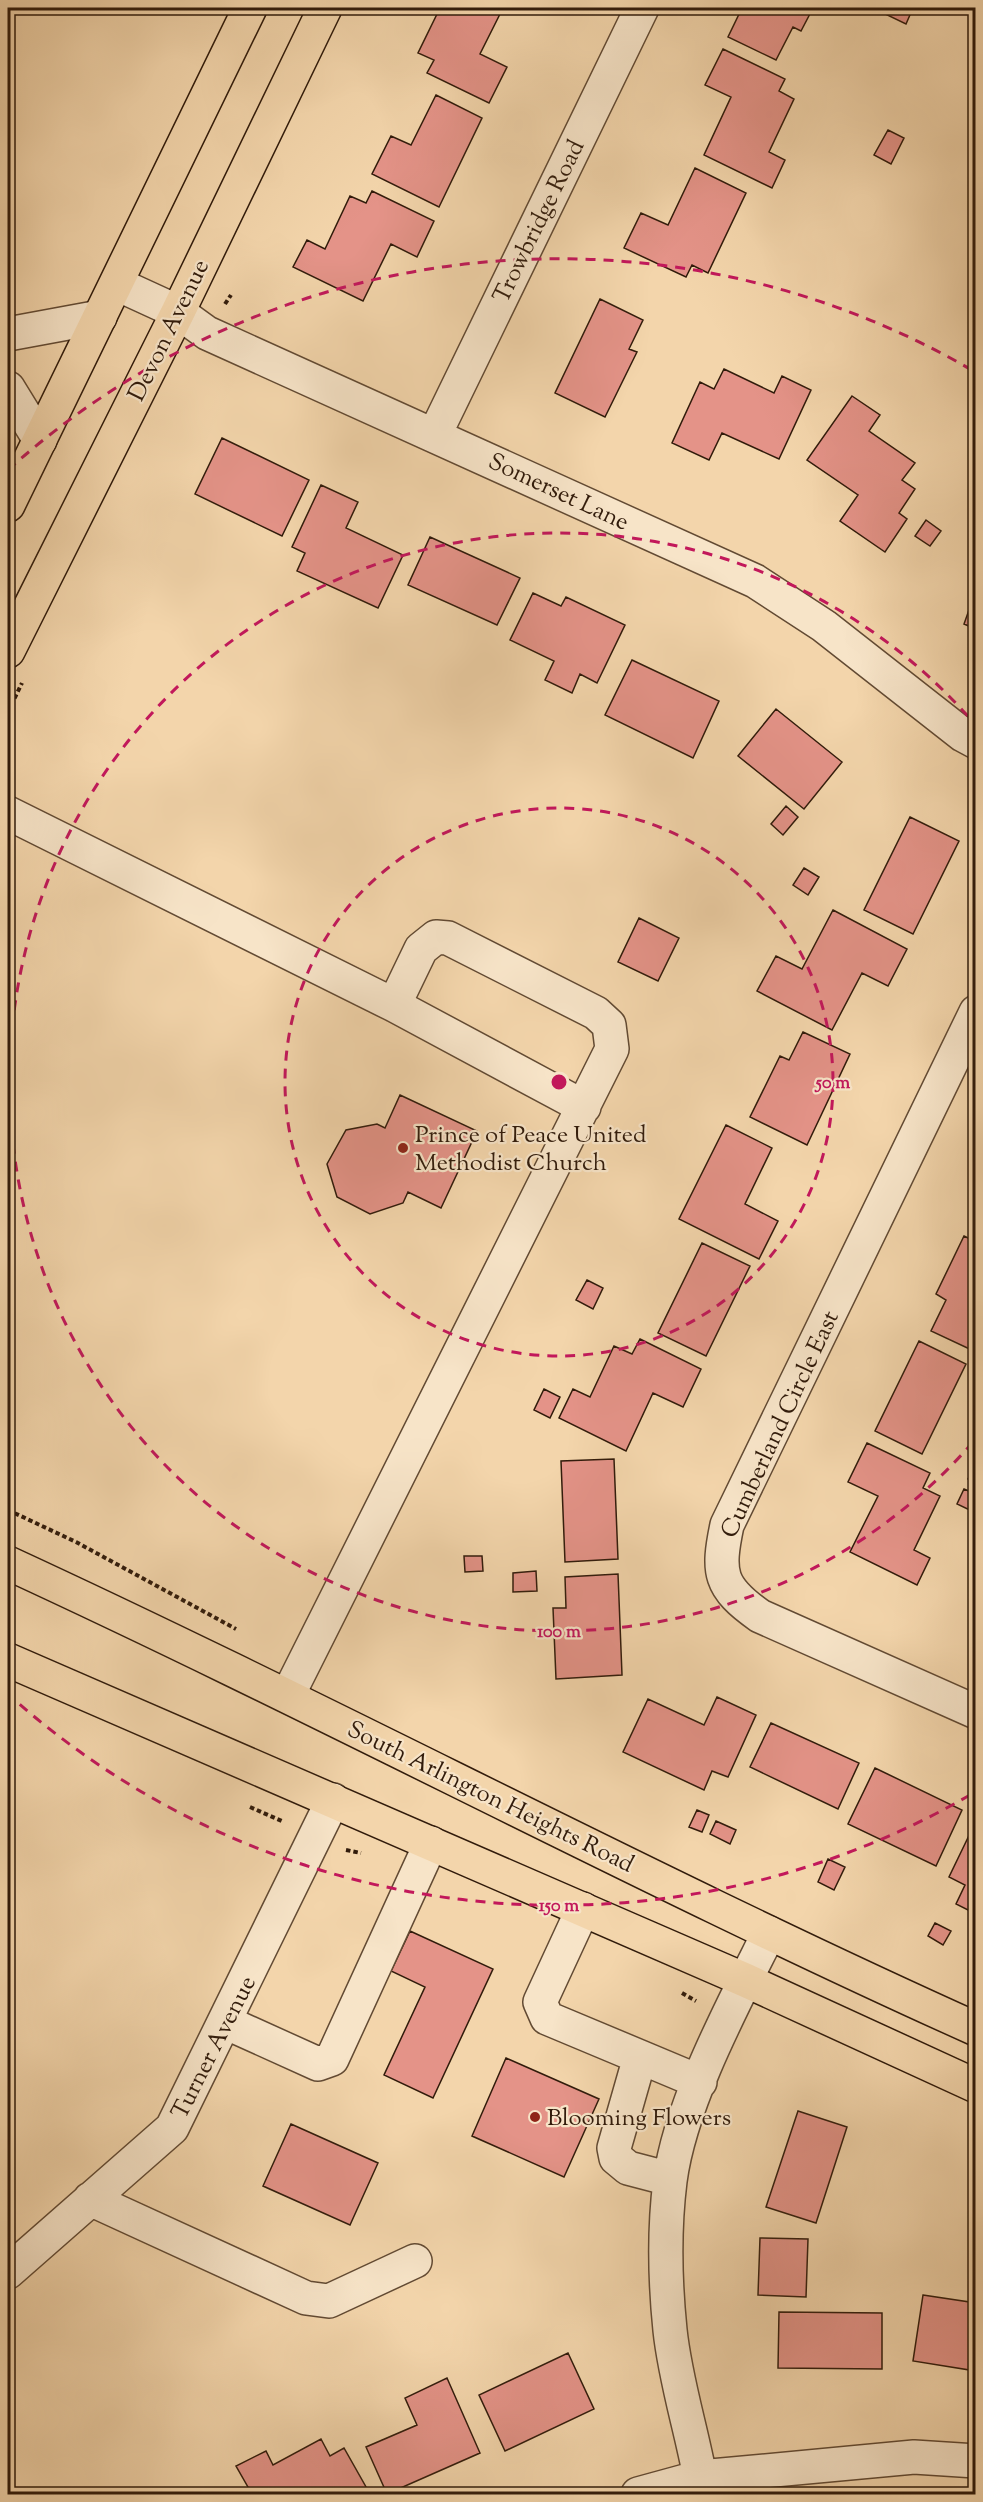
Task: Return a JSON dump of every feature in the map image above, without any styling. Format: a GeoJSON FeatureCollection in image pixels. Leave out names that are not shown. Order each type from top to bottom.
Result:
{"type":"FeatureCollection","features":[{"type":"Feature","properties":{"kind":"main road"},"geometry":{"type":"LineString","coordinates":[[8,506],[250,8]]}},
{"type":"Feature","properties":{"kind":"main road","name":"Devon Avenue"},"geometry":{"type":"LineString","coordinates":[[8,651],[178,312],[325,8]]}},
{"type":"Feature","properties":{"kind":"main road","name":"South Arlington Heights Road"},"geometry":{"type":"LineString","coordinates":[[8,1563],[288,1695],[769,1933],[975,2029]]}},
{"type":"Feature","properties":{"kind":"main road"},"geometry":{"type":"LineString","coordinates":[[8,1660],[745,1980],[975,2086]]}},
{"type":"Feature","properties":{"kind":"street","name":"Trowbridge Road"},"geometry":{"type":"LineString","coordinates":[[435,434],[642,8]]}},
{"type":"Feature","properties":{"kind":"street","name":"Somerset Lane"},"geometry":{"type":"LineString","coordinates":[[117,284],[178,312],[207,333],[435,434],[755,581],[824,626],[963,735],[975,741]]}},
{"type":"Feature","properties":{"kind":"street"},"geometry":{"type":"LineString","coordinates":[[8,334],[100,317]]}},
{"type":"Feature","properties":{"kind":"street"},"geometry":{"type":"LineString","coordinates":[[8,388],[40,440]]}},
{"type":"Feature","properties":{"kind":"street"},"geometry":{"type":"LineString","coordinates":[[8,813],[394,1005],[584,1107]]}},
{"type":"Feature","properties":{"kind":"street"},"geometry":{"type":"LineString","coordinates":[[288,1695],[612,1049],[609,1025],[596,1013],[448,938],[436,937],[421,949],[394,1005]]}},
{"type":"Feature","properties":{"kind":"street","name":"Cumberland Circle East"},"geometry":{"type":"LineString","coordinates":[[975,1012],[727,1525],[721,1556],[724,1579],[735,1599],[760,1616],[975,1712]]}},
{"type":"Feature","properties":{"kind":"street","name":"Turner Avenue"},"geometry":{"type":"LineString","coordinates":[[8,2272],[172,2128],[333,1800]]}},
{"type":"Feature","properties":{"kind":"street"},"geometry":{"type":"LineString","coordinates":[[225,2022],[318,2064],[332,2059],[431,1843]]}},
{"type":"Feature","properties":{"kind":"street"},"geometry":{"type":"LineString","coordinates":[[583,1909],[540,2002],[547,2018],[700,2082]]}},
{"type":"Feature","properties":{"kind":"street"},"geometry":{"type":"LineString","coordinates":[[700,2477],[670,2331],[666,2245],[670,2180],[680,2137],[700,2082],[745,1980],[769,1933]]}},
{"type":"Feature","properties":{"kind":"street"},"geometry":{"type":"LineString","coordinates":[[640,2057],[614,2148],[616,2158],[628,2168],[670,2180]]}},
{"type":"Feature","properties":{"kind":"street"},"geometry":{"type":"LineString","coordinates":[[90,2199],[306,2298],[329,2301],[415,2261]]}},
{"type":"Feature","properties":{"kind":"street"},"geometry":{"type":"LineString","coordinates":[[638,2494],[700,2477],[914,2457],[975,2462]]}},
{"type":"Feature","properties":{"kind":"building"},"geometry":{"type":"Polygon","coordinates":[[[440,8],[503,8],[480,54],[507,67],[489,103],[427,73],[434,60],[418,53],[440,8]]]}},
{"type":"Feature","properties":{"kind":"building"},"geometry":{"type":"Polygon","coordinates":[[[742,8],[813,8],[801,31],[793,27],[776,60],[728,37],[742,8]]]}},
{"type":"Feature","properties":{"kind":"building"},"geometry":{"type":"Polygon","coordinates":[[[885,8],[913,8],[906,24],[883,13],[885,8]]]}},
{"type":"Feature","properties":{"kind":"building"},"geometry":{"type":"Polygon","coordinates":[[[723,49],[785,79],[779,91],[794,99],[769,152],[785,160],[772,188],[704,155],[731,97],[705,85],[723,49]]]}},
{"type":"Feature","properties":{"kind":"building"},"geometry":{"type":"Polygon","coordinates":[[[436,95],[482,118],[439,207],[372,174],[391,136],[411,145],[436,95]]]}},
{"type":"Feature","properties":{"kind":"building"},"geometry":{"type":"Polygon","coordinates":[[[888,130],[904,138],[891,164],[874,155],[888,130]]]}},
{"type":"Feature","properties":{"kind":"building"},"geometry":{"type":"Polygon","coordinates":[[[695,168],[746,193],[708,273],[692,265],[686,277],[624,248],[641,213],[668,225],[695,168]]]}},
{"type":"Feature","properties":{"kind":"building"},"geometry":{"type":"Polygon","coordinates":[[[372,191],[434,221],[417,257],[391,244],[363,301],[293,267],[307,240],[325,249],[350,196],[366,203],[372,191]]]}},
{"type":"Feature","properties":{"kind":"building"},"geometry":{"type":"Polygon","coordinates":[[[600,299],[643,320],[629,349],[637,352],[605,417],[555,393],[600,299]]]}},
{"type":"Feature","properties":{"kind":"building"},"geometry":{"type":"Polygon","coordinates":[[[724,369],[774,393],[782,376],[811,390],[779,459],[722,433],[709,460],[672,443],[700,382],[714,389],[724,369]]]}},
{"type":"Feature","properties":{"kind":"building"},"geometry":{"type":"Polygon","coordinates":[[[852,396],[880,415],[869,431],[915,463],[902,480],[915,489],[899,513],[907,519],[885,552],[840,521],[858,495],[807,460],[852,396]]]}},
{"type":"Feature","properties":{"kind":"building"},"geometry":{"type":"Polygon","coordinates":[[[222,438],[309,480],[282,536],[195,494],[222,438]]]}},
{"type":"Feature","properties":{"kind":"building"},"geometry":{"type":"Polygon","coordinates":[[[321,485],[358,502],[346,528],[403,555],[378,608],[297,571],[305,553],[292,547],[321,485]]]}},
{"type":"Feature","properties":{"kind":"building"},"geometry":{"type":"Polygon","coordinates":[[[926,520],[941,531],[930,546],[915,536],[926,520]]]}},
{"type":"Feature","properties":{"kind":"building"},"geometry":{"type":"Polygon","coordinates":[[[430,537],[520,578],[497,625],[408,585],[430,537]]]}},
{"type":"Feature","properties":{"kind":"building"},"geometry":{"type":"Polygon","coordinates":[[[533,593],[561,606],[566,597],[625,625],[597,683],[580,674],[572,693],[545,680],[554,661],[510,640],[533,593]]]}},
{"type":"Feature","properties":{"kind":"building"},"geometry":{"type":"Polygon","coordinates":[[[976,593],[976,629],[964,624],[976,593]]]}},
{"type":"Feature","properties":{"kind":"building"},"geometry":{"type":"Polygon","coordinates":[[[632,660],[719,701],[693,758],[605,715],[632,660]]]}},
{"type":"Feature","properties":{"kind":"building"},"geometry":{"type":"Polygon","coordinates":[[[776,709],[842,762],[804,809],[738,756],[776,709]]]}},
{"type":"Feature","properties":{"kind":"building"},"geometry":{"type":"Polygon","coordinates":[[[786,806],[798,817],[783,835],[771,824],[786,806]]]}},
{"type":"Feature","properties":{"kind":"building"},"geometry":{"type":"Polygon","coordinates":[[[910,817],[959,841],[913,934],[864,910],[910,817]]]}},
{"type":"Feature","properties":{"kind":"building"},"geometry":{"type":"Polygon","coordinates":[[[804,868],[819,877],[808,895],[793,885],[804,868]]]}},
{"type":"Feature","properties":{"kind":"building"},"geometry":{"type":"Polygon","coordinates":[[[833,910],[907,949],[888,986],[862,973],[832,1030],[757,991],[776,956],[802,969],[833,910]]]}},
{"type":"Feature","properties":{"kind":"building"},"geometry":{"type":"Polygon","coordinates":[[[639,918],[679,938],[658,981],[618,962],[639,918]]]}},
{"type":"Feature","properties":{"kind":"building"},"geometry":{"type":"Polygon","coordinates":[[[803,1032],[850,1054],[807,1145],[750,1117],[780,1056],[789,1060],[803,1032]]]}},
{"type":"Feature","properties":{"kind":"building","name":"Prince of Peace United Methodist Church"},"geometry":{"type":"Polygon","coordinates":[[[400,1095],[477,1131],[441,1208],[408,1192],[403,1203],[370,1214],[337,1197],[327,1164],[346,1130],[377,1124],[385,1128],[400,1095]]]}},
{"type":"Feature","properties":{"kind":"building"},"geometry":{"type":"Polygon","coordinates":[[[726,1125],[772,1148],[745,1204],[778,1221],[759,1259],[679,1219],[726,1125]]]}},
{"type":"Feature","properties":{"kind":"building"},"geometry":{"type":"Polygon","coordinates":[[[964,1236],[976,1242],[976,1352],[931,1331],[946,1300],[936,1294],[964,1236]]]}},
{"type":"Feature","properties":{"kind":"building"},"geometry":{"type":"Polygon","coordinates":[[[702,1243],[750,1266],[706,1356],[658,1333],[702,1243]]]}},
{"type":"Feature","properties":{"kind":"building"},"geometry":{"type":"Polygon","coordinates":[[[587,1280],[603,1288],[593,1309],[576,1300],[587,1280]]]}},
{"type":"Feature","properties":{"kind":"building"},"geometry":{"type":"Polygon","coordinates":[[[640,1339],[701,1369],[683,1407],[653,1393],[626,1451],[559,1418],[573,1389],[590,1397],[614,1346],[632,1354],[640,1339]]]}},
{"type":"Feature","properties":{"kind":"building"},"geometry":{"type":"Polygon","coordinates":[[[919,1341],[966,1364],[922,1454],[875,1431],[919,1341]]]}},
{"type":"Feature","properties":{"kind":"building"},"geometry":{"type":"Polygon","coordinates":[[[544,1389],[560,1397],[550,1418],[534,1410],[544,1389]]]}},
{"type":"Feature","properties":{"kind":"building"},"geometry":{"type":"Polygon","coordinates":[[[867,1443],[930,1473],[923,1488],[940,1496],[914,1550],[930,1558],[917,1585],[850,1552],[878,1496],[848,1482],[867,1443]]]}},
{"type":"Feature","properties":{"kind":"building"},"geometry":{"type":"Polygon","coordinates":[[[614,1459],[618,1559],[565,1562],[561,1461],[614,1459]]]}},
{"type":"Feature","properties":{"kind":"building"},"geometry":{"type":"Polygon","coordinates":[[[976,1464],[976,1483],[968,1479],[976,1464]]]}},
{"type":"Feature","properties":{"kind":"building"},"geometry":{"type":"Polygon","coordinates":[[[964,1489],[976,1494],[976,1513],[957,1504],[964,1489]]]}},
{"type":"Feature","properties":{"kind":"building"},"geometry":{"type":"Polygon","coordinates":[[[464,1556],[482,1556],[483,1571],[465,1572],[464,1556]]]}},
{"type":"Feature","properties":{"kind":"building"},"geometry":{"type":"Polygon","coordinates":[[[536,1571],[537,1591],[513,1592],[513,1573],[536,1571]]]}},
{"type":"Feature","properties":{"kind":"building"},"geometry":{"type":"Polygon","coordinates":[[[618,1574],[622,1675],[556,1679],[553,1608],[566,1608],[565,1577],[618,1574]]]}},
{"type":"Feature","properties":{"kind":"building"},"geometry":{"type":"Polygon","coordinates":[[[717,1697],[756,1715],[728,1777],[712,1771],[704,1790],[623,1752],[648,1699],[704,1725],[717,1697]]]}},
{"type":"Feature","properties":{"kind":"building"},"geometry":{"type":"Polygon","coordinates":[[[771,1723],[859,1763],[838,1809],[750,1767],[771,1723]]]}},
{"type":"Feature","properties":{"kind":"building"},"geometry":{"type":"Polygon","coordinates":[[[875,1768],[962,1810],[936,1866],[848,1824],[875,1768]]]}},
{"type":"Feature","properties":{"kind":"building"},"geometry":{"type":"Polygon","coordinates":[[[697,1810],[709,1815],[702,1832],[689,1827],[697,1810]]]}},
{"type":"Feature","properties":{"kind":"building"},"geometry":{"type":"Polygon","coordinates":[[[716,1821],[736,1830],[730,1844],[710,1834],[716,1821]]]}},
{"type":"Feature","properties":{"kind":"building"},"geometry":{"type":"Polygon","coordinates":[[[976,1821],[976,1914],[956,1904],[965,1885],[949,1877],[976,1821]]]}},
{"type":"Feature","properties":{"kind":"building"},"geometry":{"type":"Polygon","coordinates":[[[828,1859],[845,1867],[834,1890],[818,1882],[828,1859]]]}},
{"type":"Feature","properties":{"kind":"building"},"geometry":{"type":"Polygon","coordinates":[[[935,1923],[951,1931],[943,1945],[928,1936],[935,1923]]]}},
{"type":"Feature","properties":{"kind":"building"},"geometry":{"type":"Polygon","coordinates":[[[410,1931],[493,1969],[433,2098],[384,2075],[425,1987],[391,1971],[410,1931]]]}},
{"type":"Feature","properties":{"kind":"building","name":"Blooming Flowers"},"geometry":{"type":"Polygon","coordinates":[[[506,2058],[599,2099],[564,2177],[472,2136],[506,2058]]]}},
{"type":"Feature","properties":{"kind":"building"},"geometry":{"type":"Polygon","coordinates":[[[798,2111],[847,2127],[816,2223],[766,2207],[798,2111]]]}},
{"type":"Feature","properties":{"kind":"building"},"geometry":{"type":"Polygon","coordinates":[[[291,2124],[378,2163],[350,2225],[263,2186],[291,2124]]]}},
{"type":"Feature","properties":{"kind":"building"},"geometry":{"type":"Polygon","coordinates":[[[760,2238],[808,2239],[806,2297],[758,2295],[760,2238]]]}},
{"type":"Feature","properties":{"kind":"building"},"geometry":{"type":"Polygon","coordinates":[[[923,2295],[976,2303],[976,2371],[913,2361],[923,2295]]]}},
{"type":"Feature","properties":{"kind":"building"},"geometry":{"type":"Polygon","coordinates":[[[779,2312],[882,2313],[882,2369],[778,2368],[779,2312]]]}},
{"type":"Feature","properties":{"kind":"building"},"geometry":{"type":"Polygon","coordinates":[[[568,2353],[594,2409],[505,2451],[479,2395],[568,2353]]]}},
{"type":"Feature","properties":{"kind":"building"},"geometry":{"type":"Polygon","coordinates":[[[447,2378],[480,2453],[387,2494],[366,2447],[417,2425],[405,2398],[447,2378]]]}},
{"type":"Feature","properties":{"kind":"building"},"geometry":{"type":"Polygon","coordinates":[[[321,2439],[330,2456],[344,2448],[370,2494],[252,2494],[236,2466],[266,2451],[273,2465],[321,2439]]]}},
{"type":"Feature","properties":{"kind":"place","name":"Prince of Peace United Methodist Church"},"geometry":{"type":"Point","coordinates":[403,1148]}},
{"type":"Feature","properties":{"kind":"place","name":"Blooming Flowers"},"geometry":{"type":"Point","coordinates":[535,2117]}}]}
